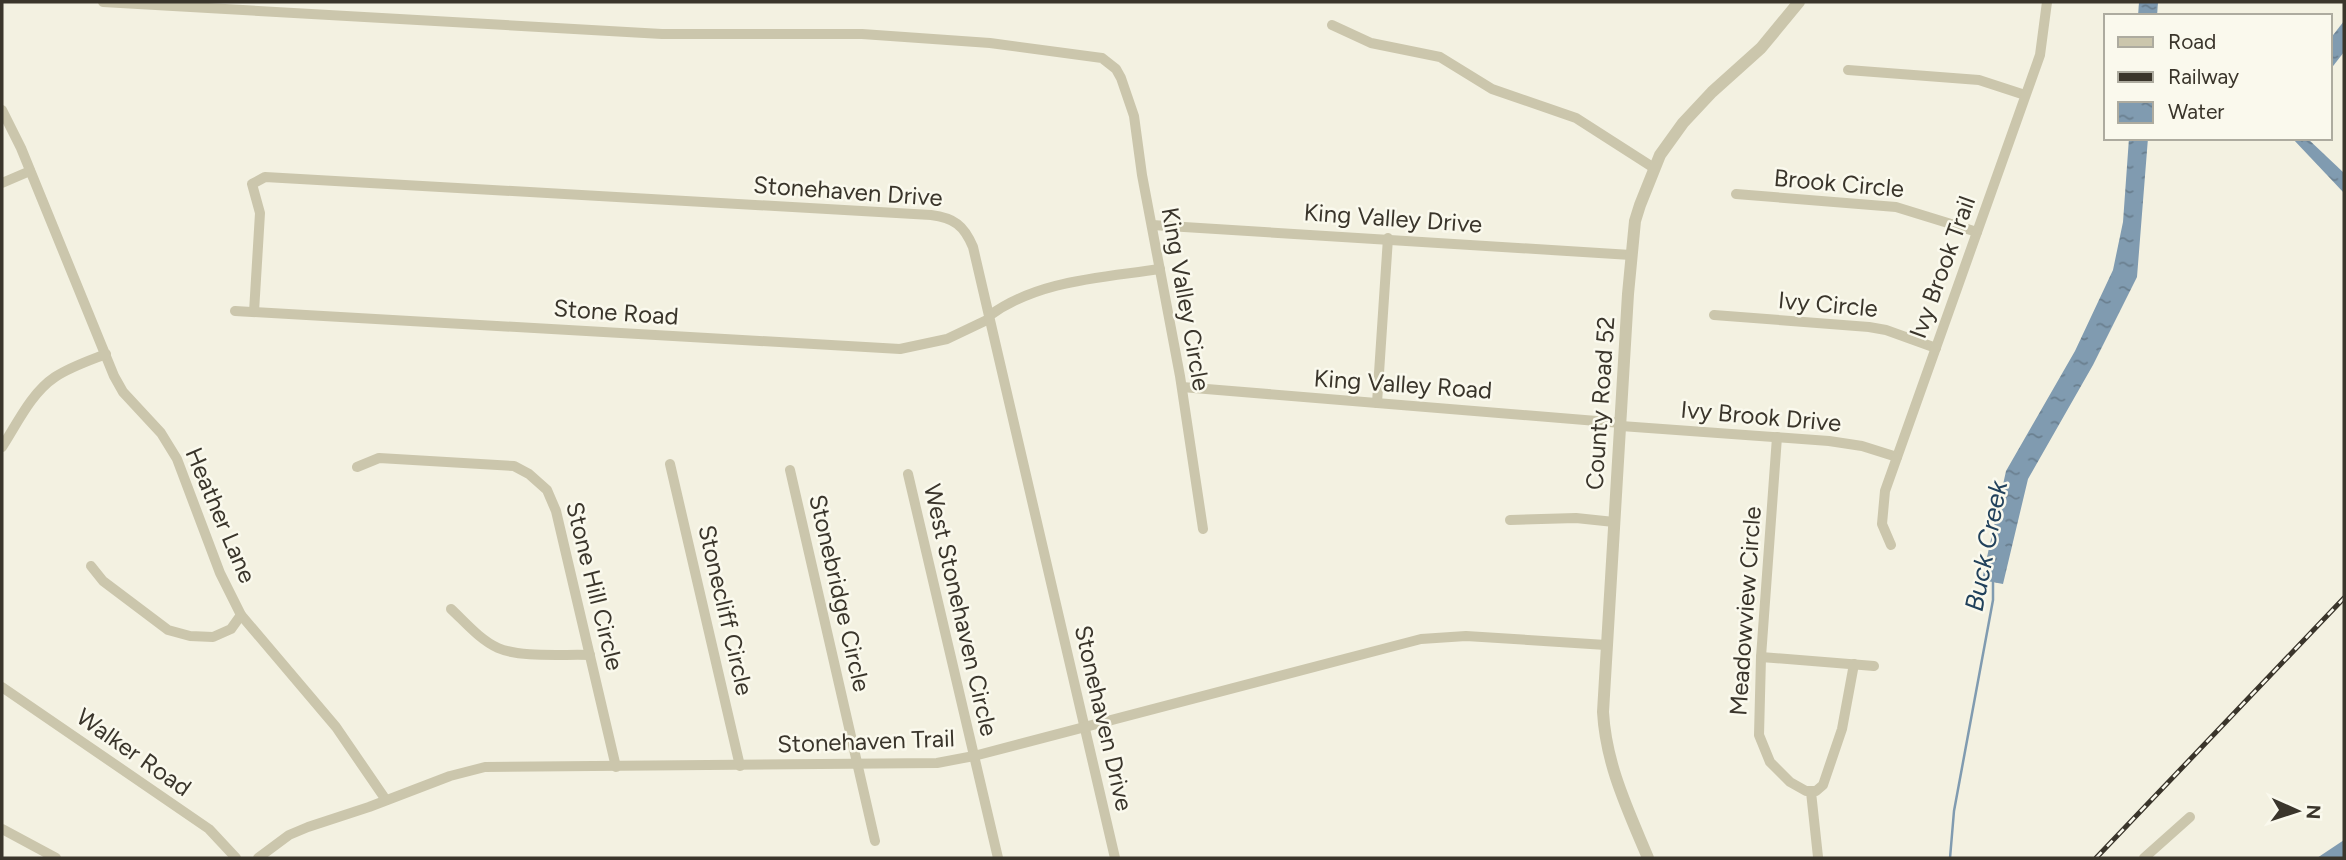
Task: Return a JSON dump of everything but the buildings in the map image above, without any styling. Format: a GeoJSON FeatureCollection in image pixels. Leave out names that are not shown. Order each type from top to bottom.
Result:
{"type":"FeatureCollection","features":[{"type":"Feature","properties":{"kind":"street"},"geometry":{"type":"LineString","coordinates":[[103,2],[140,3]]}},
{"type":"Feature","properties":{"kind":"street","name":"County Road 52"},"geometry":{"type":"LineString","coordinates":[[1648,858],[1623,801],[1607,751],[1603,712],[1635,221],[1654,168],[1672,138],[1700,104],[1761,48],[1800,2]]}},
{"type":"Feature","properties":{"kind":"street","name":"Ivy Brook Trail"},"geometry":{"type":"LineString","coordinates":[[1891,545],[1883,530],[1885,491],[2042,45],[2047,2]]}},
{"type":"Feature","properties":{"kind":"street","name":"King Valley Circle"},"geometry":{"type":"LineString","coordinates":[[140,3],[662,34],[826,33],[923,38],[990,43],[1092,56],[1109,62],[1121,78],[1134,116],[1142,175],[1182,387],[1203,529]]}},
{"type":"Feature","properties":{"kind":"street"},"geometry":{"type":"LineString","coordinates":[[1332,25],[1371,43],[1440,57],[1492,89],[1576,118],[1654,168]]}},
{"type":"Feature","properties":{"kind":"street"},"geometry":{"type":"LineString","coordinates":[[1848,70],[1979,80],[2025,95]]}},
{"type":"Feature","properties":{"kind":"street","name":"Heather Lane"},"geometry":{"type":"LineString","coordinates":[[2,110],[13,130],[123,392],[160,433],[177,459],[220,573],[241,615],[335,727],[386,800]]}},
{"type":"Feature","properties":{"kind":"street"},"geometry":{"type":"LineString","coordinates":[[2,183],[30,171]]}},
{"type":"Feature","properties":{"kind":"street","name":"Stonehaven Drive"},"geometry":{"type":"LineString","coordinates":[[254,312],[260,213],[252,184],[265,177],[939,216],[956,222],[967,233],[973,247],[1115,858]]}},
{"type":"Feature","properties":{"kind":"street","name":"Brook Circle"},"geometry":{"type":"LineString","coordinates":[[1735,194],[1896,207],[1977,232]]}},
{"type":"Feature","properties":{"kind":"street","name":"King Valley Drive"},"geometry":{"type":"LineString","coordinates":[[1153,225],[1631,255]]}},
{"type":"Feature","properties":{"kind":"street"},"geometry":{"type":"LineString","coordinates":[[1377,403],[1388,239]]}},
{"type":"Feature","properties":{"kind":"street","name":"Stone Road"},"geometry":{"type":"LineString","coordinates":[[235,311],[900,349],[947,340],[1019,299],[1054,286],[1160,269]]}},
{"type":"Feature","properties":{"kind":"street","name":"Ivy Circle"},"geometry":{"type":"LineString","coordinates":[[1714,316],[1869,327],[1886,330],[1936,348]]}},
{"type":"Feature","properties":{"kind":"street"},"geometry":{"type":"LineString","coordinates":[[2,447],[26,409],[47,383],[76,366],[106,354]]}},
{"type":"Feature","properties":{"kind":"street","name":"King Valley Road"},"geometry":{"type":"LineString","coordinates":[[1182,387],[1621,425]]}},
{"type":"Feature","properties":{"kind":"street","name":"Ivy Brook Drive"},"geometry":{"type":"LineString","coordinates":[[1621,425],[1849,443],[1897,457]]}},
{"type":"Feature","properties":{"kind":"street","name":"Meadowview Circle"},"geometry":{"type":"LineString","coordinates":[[1777,437],[1758,721],[1763,750],[1779,773],[1800,789],[1811,792]]}},
{"type":"Feature","properties":{"kind":"street","name":"Stone Hill Circle"},"geometry":{"type":"LineString","coordinates":[[357,467],[379,458],[499,464],[520,469],[547,490],[556,511],[616,767]]}},
{"type":"Feature","properties":{"kind":"street","name":"Stonecliff Circle"},"geometry":{"type":"LineString","coordinates":[[670,464],[740,766]]}},
{"type":"Feature","properties":{"kind":"street","name":"Stonebridge Circle"},"geometry":{"type":"LineString","coordinates":[[790,470],[875,841]]}},
{"type":"Feature","properties":{"kind":"street","name":"West Stonehaven Circle"},"geometry":{"type":"LineString","coordinates":[[908,474],[998,858]]}},
{"type":"Feature","properties":{"kind":"street"},"geometry":{"type":"LineString","coordinates":[[1510,520],[1576,518],[1614,522]]}},
{"type":"Feature","properties":{"kind":"street"},"geometry":{"type":"LineString","coordinates":[[91,566],[103,581],[168,630],[190,636],[213,637],[231,629],[241,615]]}},
{"type":"Feature","properties":{"kind":"street"},"geometry":{"type":"LineString","coordinates":[[452,609],[478,634],[498,648],[522,653],[590,655]]}},
{"type":"Feature","properties":{"kind":"street","name":"Stonehaven Trail"},"geometry":{"type":"LineString","coordinates":[[258,858],[289,835],[450,776],[485,767],[937,763],[974,756],[1421,639],[1466,636],[1606,645]]}},
{"type":"Feature","properties":{"kind":"street"},"geometry":{"type":"LineString","coordinates":[[1761,657],[1874,666]]}},
{"type":"Feature","properties":{"kind":"street"},"geometry":{"type":"LineString","coordinates":[[1818,857],[1811,792],[1823,785],[1836,748],[1847,708],[1854,664]]}},
{"type":"Feature","properties":{"kind":"street","name":"Walker Road"},"geometry":{"type":"LineString","coordinates":[[2,687],[209,829],[236,858]]}},
{"type":"Feature","properties":{"kind":"street"},"geometry":{"type":"LineString","coordinates":[[2144,858],[2190,817]]}},
{"type":"Feature","properties":{"kind":"street"},"geometry":{"type":"LineString","coordinates":[[2,829],[56,858]]}},
{"type":"Feature","properties":{"kind":"water"},"geometry":{"type":"Polygon","coordinates":[[[2139,2],[2158,2],[2157,14],[2138,14],[2139,2]]]}},
{"type":"Feature","properties":{"kind":"water"},"geometry":{"type":"Polygon","coordinates":[[[2344,21],[2344,52],[2332,67],[2332,36],[2344,21]]]}},
{"type":"Feature","properties":{"kind":"water"},"geometry":{"type":"Polygon","coordinates":[[[2129,140],[2148,140],[2137,277],[2093,365],[2028,479],[2003,584],[1982,580],[2006,471],[2075,351],[2113,270],[2123,222],[2129,140]]]}},
{"type":"Feature","properties":{"kind":"water"},"geometry":{"type":"Polygon","coordinates":[[[2294,140],[2309,140],[2344,173],[2344,193],[2294,140]]]}},
{"type":"Feature","properties":{"kind":"water"},"geometry":{"type":"Polygon","coordinates":[[[2344,840],[2344,858],[2317,858],[2344,840]]]}},
{"type":"Feature","properties":{"kind":"waterway","name":"Buck Creek"},"geometry":{"type":"LineString","coordinates":[[1950,858],[1954,811],[1993,600],[1993,582]]}},
{"type":"Feature","properties":{"kind":"railway"},"geometry":{"type":"LineString","coordinates":[[2096,858],[2344,598]]}}]}
